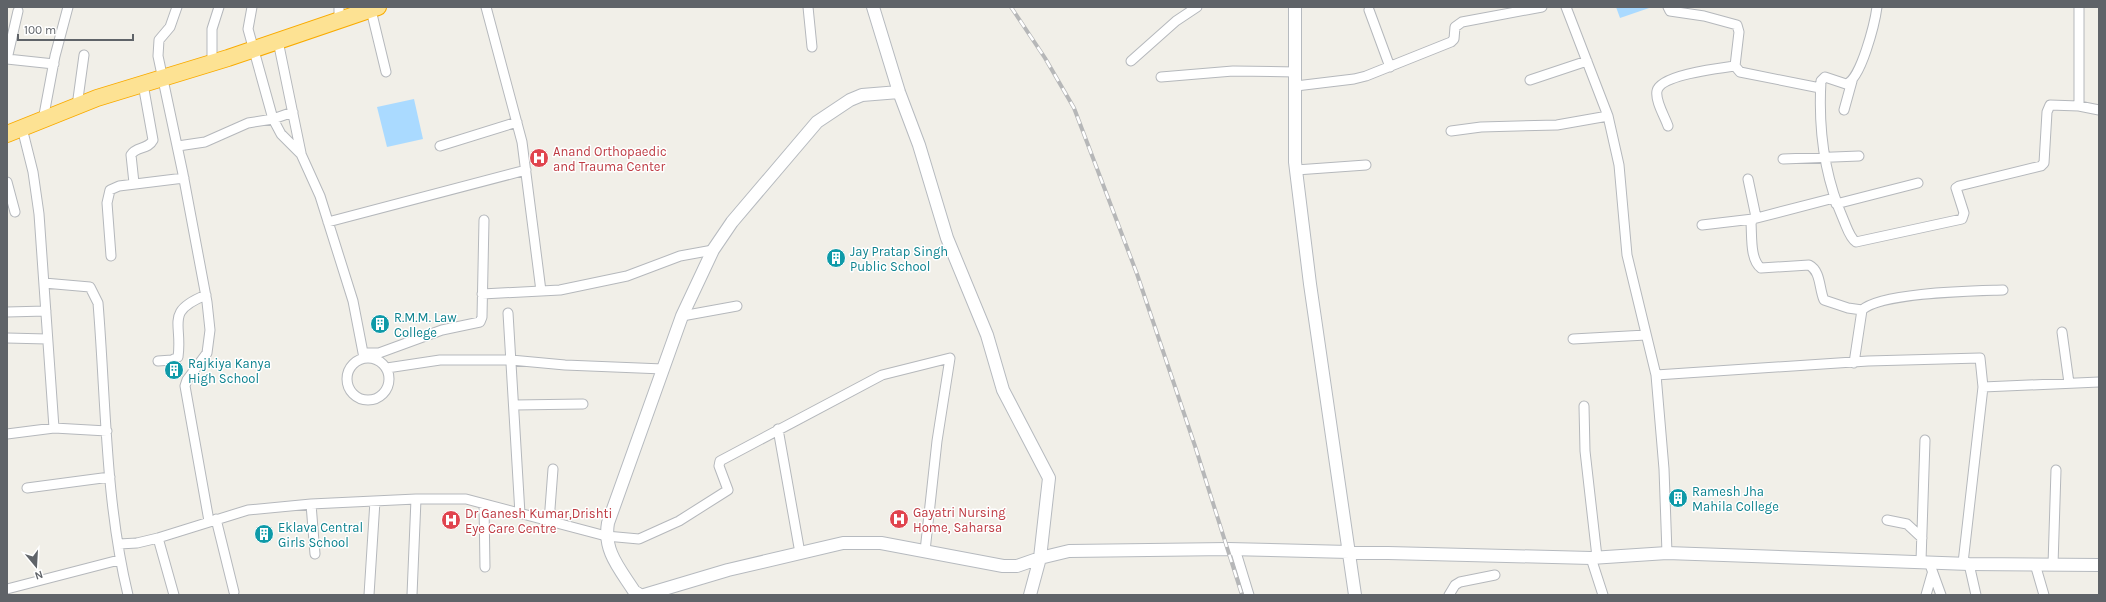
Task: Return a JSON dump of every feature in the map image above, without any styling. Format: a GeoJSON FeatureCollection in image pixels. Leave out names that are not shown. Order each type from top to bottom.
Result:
{"type":"FeatureCollection","features":[{"type":"Feature","properties":{"kind":"highway"},"geometry":{"type":"LineString","coordinates":[[14,131],[77,106],[278,41],[339,14],[375,9]]}},
{"type":"Feature","properties":{"kind":"street"},"geometry":{"type":"LineString","coordinates":[[43,120],[54,64],[68,7]]}},
{"type":"Feature","properties":{"kind":"street"},"geometry":{"type":"LineString","coordinates":[[177,7],[170,27],[159,40],[158,56],[178,146],[206,294],[210,330],[209,342],[203,360],[187,380],[186,386],[212,520],[234,592]]}},
{"type":"Feature","properties":{"kind":"street"},"geometry":{"type":"LineString","coordinates":[[212,63],[212,29],[219,7]]}},
{"type":"Feature","properties":{"kind":"street"},"geometry":{"type":"LineString","coordinates":[[252,7],[248,29],[273,119],[281,134],[301,154]]}},
{"type":"Feature","properties":{"kind":"street"},"geometry":{"type":"LineString","coordinates":[[486,7],[517,122],[526,170],[541,291]]}},
{"type":"Feature","properties":{"kind":"street"},"geometry":{"type":"LineString","coordinates":[[808,7],[812,47]]}},
{"type":"Feature","properties":{"kind":"street"},"geometry":{"type":"LineString","coordinates":[[873,7],[899,92],[919,145],[947,238],[987,335],[1003,390],[1049,478],[1040,558],[1030,595]]}},
{"type":"Feature","properties":{"kind":"street"},"geometry":{"type":"LineString","coordinates":[[1131,61],[1176,21],[1197,7]]}},
{"type":"Feature","properties":{"kind":"street"},"geometry":{"type":"LineString","coordinates":[[1295,7],[1296,170],[1310,284],[1356,595]]}},
{"type":"Feature","properties":{"kind":"street"},"geometry":{"type":"LineString","coordinates":[[1296,86],[1354,79],[1390,67],[1451,42],[1454,39],[1455,27],[1462,22],[1542,7]]}},
{"type":"Feature","properties":{"kind":"street"},"geometry":{"type":"LineString","coordinates":[[1566,7],[1608,116],[1619,165],[1627,255],[1656,375],[1664,469],[1667,553]]}},
{"type":"Feature","properties":{"kind":"street"},"geometry":{"type":"LineString","coordinates":[[1668,7],[1670,11],[1704,16],[1737,25],[1739,32],[1735,66],[1740,72],[1820,88]]}},
{"type":"Feature","properties":{"kind":"street"},"geometry":{"type":"LineString","coordinates":[[1844,110],[1852,81],[1861,64],[1878,7]]}},
{"type":"Feature","properties":{"kind":"street"},"geometry":{"type":"LineString","coordinates":[[2079,7],[2079,106]]}},
{"type":"Feature","properties":{"kind":"street"},"geometry":{"type":"LineString","coordinates":[[375,9],[386,72]]}},
{"type":"Feature","properties":{"kind":"street"},"geometry":{"type":"LineString","coordinates":[[1369,10],[1390,67]]}},
{"type":"Feature","properties":{"kind":"street"},"geometry":{"type":"LineString","coordinates":[[18,11],[7,59],[54,64]]}},
{"type":"Feature","properties":{"kind":"street"},"geometry":{"type":"LineString","coordinates":[[278,41],[301,154],[314,180],[353,301],[363,356]]}},
{"type":"Feature","properties":{"kind":"street"},"geometry":{"type":"LineString","coordinates":[[77,106],[84,55]]}},
{"type":"Feature","properties":{"kind":"street"},"geometry":{"type":"LineString","coordinates":[[1530,80],[1587,61]]}},
{"type":"Feature","properties":{"kind":"street"},"geometry":{"type":"LineString","coordinates":[[1668,126],[1658,98],[1657,92],[1659,86],[1668,81],[1691,73],[1735,66]]}},
{"type":"Feature","properties":{"kind":"street"},"geometry":{"type":"LineString","coordinates":[[1161,77],[1233,71],[1296,72]]}},
{"type":"Feature","properties":{"kind":"street"},"geometry":{"type":"LineString","coordinates":[[1852,81],[1846,84],[1825,77],[1822,78],[1820,88],[1824,158],[1835,201],[1856,242],[1962,219],[1964,213],[1956,188],[1971,182],[2041,166],[2046,160],[2045,147],[2049,107],[2053,105],[2079,106],[2099,110]]}},
{"type":"Feature","properties":{"kind":"street"},"geometry":{"type":"LineString","coordinates":[[134,183],[131,155],[136,149],[147,146],[153,140],[143,84]]}},
{"type":"Feature","properties":{"kind":"street"},"geometry":{"type":"LineString","coordinates":[[899,92],[862,95],[850,100],[817,122],[732,222],[712,250],[682,316],[608,523],[606,536],[611,553],[636,594],[728,570],[843,543],[881,543],[1003,566],[1016,566],[1069,551],[1235,549],[1594,558],[1667,553],[1927,565],[1966,563],[2099,565]]}},
{"type":"Feature","properties":{"kind":"street"},"geometry":{"type":"LineString","coordinates":[[178,146],[204,142],[248,123],[273,119],[292,112]]}},
{"type":"Feature","properties":{"kind":"street"},"geometry":{"type":"LineString","coordinates":[[1451,131],[1481,127],[1557,125],[1608,116]]}},
{"type":"Feature","properties":{"kind":"street"},"geometry":{"type":"LineString","coordinates":[[440,146],[517,122]]}},
{"type":"Feature","properties":{"kind":"street"},"geometry":{"type":"LineString","coordinates":[[14,131],[29,154],[36,190],[54,428]]}},
{"type":"Feature","properties":{"kind":"street"},"geometry":{"type":"LineString","coordinates":[[1783,158],[1859,156]]}},
{"type":"Feature","properties":{"kind":"street"},"geometry":{"type":"LineString","coordinates":[[1296,170],[1366,165]]}},
{"type":"Feature","properties":{"kind":"street"},"geometry":{"type":"LineString","coordinates":[[328,222],[526,170]]}},
{"type":"Feature","properties":{"kind":"street"},"geometry":{"type":"LineString","coordinates":[[111,256],[108,194],[113,188],[134,183],[184,178]]}},
{"type":"Feature","properties":{"kind":"street"},"geometry":{"type":"LineString","coordinates":[[1748,179],[1755,218],[1751,223],[1757,265],[1767,268],[1809,265],[1813,267],[1818,276],[1824,300],[1848,308],[1862,310],[1879,302],[1940,292],[2003,290]]}},
{"type":"Feature","properties":{"kind":"street"},"geometry":{"type":"LineString","coordinates":[[7,182],[15,212]]}},
{"type":"Feature","properties":{"kind":"street"},"geometry":{"type":"LineString","coordinates":[[1702,225],[1755,218],[1918,183]]}},
{"type":"Feature","properties":{"kind":"street"},"geometry":{"type":"LineString","coordinates":[[363,356],[378,360],[387,368],[390,377],[386,391],[374,399],[360,398],[349,388],[347,375],[353,364],[363,356],[379,353],[442,330],[480,322],[482,317],[484,220]]}},
{"type":"Feature","properties":{"kind":"street"},"geometry":{"type":"LineString","coordinates":[[482,294],[560,290],[627,276],[680,256],[712,250]]}},
{"type":"Feature","properties":{"kind":"street"},"geometry":{"type":"LineString","coordinates":[[44,283],[83,285],[90,287],[94,292],[98,303],[110,477],[120,560],[128,595]]}},
{"type":"Feature","properties":{"kind":"street"},"geometry":{"type":"LineString","coordinates":[[158,361],[172,360],[178,356],[177,328],[181,309],[193,300],[206,294]]}},
{"type":"Feature","properties":{"kind":"street"},"geometry":{"type":"LineString","coordinates":[[682,316],[737,306]]}},
{"type":"Feature","properties":{"kind":"street"},"geometry":{"type":"LineString","coordinates":[[7,312],[46,310]]}},
{"type":"Feature","properties":{"kind":"street"},"geometry":{"type":"LineString","coordinates":[[1854,363],[1862,310]]}},
{"type":"Feature","properties":{"kind":"street"},"geometry":{"type":"LineString","coordinates":[[508,313],[515,405],[520,514]]}},
{"type":"Feature","properties":{"kind":"street"},"geometry":{"type":"LineString","coordinates":[[2062,332],[2069,384]]}},
{"type":"Feature","properties":{"kind":"street"},"geometry":{"type":"LineString","coordinates":[[1574,339],[1646,334]]}},
{"type":"Feature","properties":{"kind":"street"},"geometry":{"type":"LineString","coordinates":[[7,338],[47,339]]}},
{"type":"Feature","properties":{"kind":"street"},"geometry":{"type":"LineString","coordinates":[[119,544],[137,543],[158,538],[248,510],[311,504],[416,499],[466,500],[606,536],[635,539],[647,536],[679,521],[727,491],[728,488],[719,466],[720,461],[882,375],[950,358],[937,441],[925,551]]}},
{"type":"Feature","properties":{"kind":"street"},"geometry":{"type":"LineString","coordinates":[[1656,375],[1854,363],[1980,358],[1983,387],[1966,563],[1976,595]]}},
{"type":"Feature","properties":{"kind":"street"},"geometry":{"type":"LineString","coordinates":[[387,368],[440,360],[512,360],[565,365],[663,369]]}},
{"type":"Feature","properties":{"kind":"street"},"geometry":{"type":"LineString","coordinates":[[1983,387],[2099,382]]}},
{"type":"Feature","properties":{"kind":"street"},"geometry":{"type":"LineString","coordinates":[[515,405],[584,404]]}},
{"type":"Feature","properties":{"kind":"street"},"geometry":{"type":"LineString","coordinates":[[1584,406],[1585,451],[1594,558],[1603,595]]}},
{"type":"Feature","properties":{"kind":"street"},"geometry":{"type":"LineString","coordinates":[[7,434],[54,428],[107,431]]}},
{"type":"Feature","properties":{"kind":"street"},"geometry":{"type":"LineString","coordinates":[[778,429],[800,553]]}},
{"type":"Feature","properties":{"kind":"street"},"geometry":{"type":"LineString","coordinates":[[1925,440],[1922,538],[1927,565],[1926,595]]}},
{"type":"Feature","properties":{"kind":"street"},"geometry":{"type":"LineString","coordinates":[[549,522],[552,469]]}},
{"type":"Feature","properties":{"kind":"street"},"geometry":{"type":"LineString","coordinates":[[2053,565],[2056,470]]}},
{"type":"Feature","properties":{"kind":"street"},"geometry":{"type":"LineString","coordinates":[[27,488],[110,477]]}},
{"type":"Feature","properties":{"kind":"street"},"geometry":{"type":"LineString","coordinates":[[412,595],[416,499]]}},
{"type":"Feature","properties":{"kind":"street"},"geometry":{"type":"LineString","coordinates":[[369,595],[375,501]]}},
{"type":"Feature","properties":{"kind":"street"},"geometry":{"type":"LineString","coordinates":[[311,504],[315,554]]}},
{"type":"Feature","properties":{"kind":"street"},"geometry":{"type":"LineString","coordinates":[[484,505],[485,567]]}},
{"type":"Feature","properties":{"kind":"street"},"geometry":{"type":"LineString","coordinates":[[1887,520],[1907,524],[1922,538]]}},
{"type":"Feature","properties":{"kind":"street"},"geometry":{"type":"LineString","coordinates":[[158,538],[174,595]]}},
{"type":"Feature","properties":{"kind":"street"},"geometry":{"type":"LineString","coordinates":[[1235,549],[1249,595]]}},
{"type":"Feature","properties":{"kind":"street"},"geometry":{"type":"LineString","coordinates":[[7,587],[120,560]]}},
{"type":"Feature","properties":{"kind":"street"},"geometry":{"type":"LineString","coordinates":[[2035,564],[2044,595]]}},
{"type":"Feature","properties":{"kind":"street"},"geometry":{"type":"LineString","coordinates":[[1927,565],[1941,595]]}},
{"type":"Feature","properties":{"kind":"street"},"geometry":{"type":"LineString","coordinates":[[1448,595],[1455,585],[1460,582],[1495,575]]}},
{"type":"Feature","properties":{"kind":"water"},"geometry":{"type":"Polygon","coordinates":[[[1616,7],[1652,7],[1620,18],[1616,7]]]}},
{"type":"Feature","properties":{"kind":"water"},"geometry":{"type":"Polygon","coordinates":[[[414,99],[423,139],[387,147],[377,107],[414,99]]]}},
{"type":"Feature","properties":{"kind":"railway"},"geometry":{"type":"LineString","coordinates":[[1011,7],[1045,58],[1074,108],[1137,274],[1195,446],[1242,595]]}},
{"type":"Feature","properties":{"kind":"place","name":"Anand Orthopaedic and Trauma Center"},"geometry":{"type":"Point","coordinates":[539,158]}},
{"type":"Feature","properties":{"kind":"place","name":"Jay Pratap Singh Public School"},"geometry":{"type":"Point","coordinates":[836,258]}},
{"type":"Feature","properties":{"kind":"place","name":"R.M.M. Law College"},"geometry":{"type":"Point","coordinates":[380,324]}},
{"type":"Feature","properties":{"kind":"place","name":"Rajkiya Kanya High School"},"geometry":{"type":"Point","coordinates":[174,370]}},
{"type":"Feature","properties":{"kind":"place","name":"Ramesh Jha Mahila College"},"geometry":{"type":"Point","coordinates":[1678,498]}},
{"type":"Feature","properties":{"kind":"place","name":"Gayatri Nursing Home, Saharsa"},"geometry":{"type":"Point","coordinates":[899,519]}},
{"type":"Feature","properties":{"kind":"place","name":"Dr Ganesh Kumar,Drishti Eye Care Centre"},"geometry":{"type":"Point","coordinates":[451,520]}},
{"type":"Feature","properties":{"kind":"place","name":"Eklava Central Girls School"},"geometry":{"type":"Point","coordinates":[264,534]}}]}
